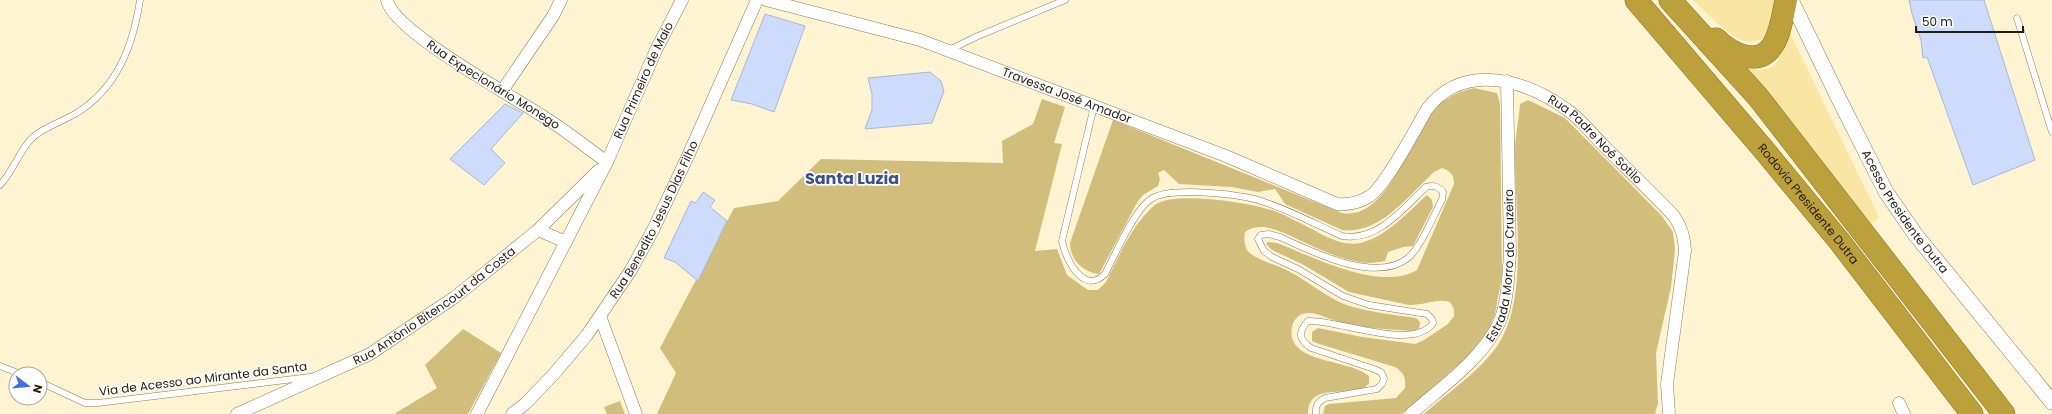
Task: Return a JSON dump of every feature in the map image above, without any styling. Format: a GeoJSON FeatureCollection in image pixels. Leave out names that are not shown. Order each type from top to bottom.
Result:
{"type":"FeatureCollection","features":[{"type":"Feature","properties":{"kind":"highway","name":"Rodovia Presidente Dutra"},"geometry":{"type":"LineString","coordinates":[[1636,0],[1820,218],[1972,414]]}},
{"type":"Feature","properties":{"kind":"highway","name":"Rodovia Presidente Dutra"},"geometry":{"type":"LineString","coordinates":[[1670,0],[1758,97],[2004,414]]}},
{"type":"Feature","properties":{"kind":"highway"},"geometry":{"type":"LineString","coordinates":[[1679,0],[1692,10],[1722,46],[1736,54],[1746,57],[1763,55],[1770,50],[1779,30],[1786,0]]}},
{"type":"Feature","properties":{"kind":"street","name":"Rua Expecionário Monego"},"geometry":{"type":"LineString","coordinates":[[387,0],[396,14],[415,33],[502,91],[548,119],[607,162]]}},
{"type":"Feature","properties":{"kind":"street"},"geometry":{"type":"LineString","coordinates":[[502,91],[553,16],[561,0]]}},
{"type":"Feature","properties":{"kind":"street","name":"Rua Primeiro de Maio"},"geometry":{"type":"LineString","coordinates":[[607,162],[656,50],[682,0]]}},
{"type":"Feature","properties":{"kind":"street","name":"Rua Benedito Jesus Dias Filho"},"geometry":{"type":"LineString","coordinates":[[512,414],[525,404],[553,375],[600,316],[631,270],[653,230],[757,0]]}},
{"type":"Feature","properties":{"kind":"street","name":"Travessa José Amador"},"geometry":{"type":"LineString","coordinates":[[766,0],[920,40],[1226,156],[1337,204],[1349,205],[1361,201]]}},
{"type":"Feature","properties":{"kind":"street","name":"Acesso Presidente Dutra"},"geometry":{"type":"LineString","coordinates":[[1791,0],[1886,192],[1915,234],[2052,402]]}},
{"type":"Feature","properties":{"kind":"street","name":"Rua Padre Noé Sotilo"},"geometry":{"type":"LineString","coordinates":[[1361,201],[1379,188],[1427,109],[1435,98],[1446,90],[1473,81],[1507,81],[1534,90],[1567,110],[1674,216],[1681,226],[1684,235],[1685,251],[1667,384],[1670,414]]}},
{"type":"Feature","properties":{"kind":"street","name":"Estrada Morro do Cruzeiro"},"geometry":{"type":"LineString","coordinates":[[1410,414],[1476,356],[1491,338],[1500,320],[1508,280],[1510,254],[1507,81]]}},
{"type":"Feature","properties":{"kind":"street"},"geometry":{"type":"LineString","coordinates":[[477,414],[607,162]]}},
{"type":"Feature","properties":{"kind":"street","name":"Rua Antônio Bitencourt da Costa"},"geometry":{"type":"LineString","coordinates":[[237,414],[325,375],[387,345],[424,317],[456,297],[538,230],[607,162]]}},
{"type":"Feature","properties":{"kind":"street"},"geometry":{"type":"LineString","coordinates":[[538,230],[566,242]]}},
{"type":"Feature","properties":{"kind":"street"},"geometry":{"type":"LineString","coordinates":[[600,316],[636,414]]}},
{"type":"Feature","properties":{"kind":"lane"},"geometry":{"type":"LineString","coordinates":[[0,185],[36,134],[75,114],[88,105],[119,70],[128,53],[136,27],[140,0]]}},
{"type":"Feature","properties":{"kind":"lane"},"geometry":{"type":"LineString","coordinates":[[949,50],[978,36],[1064,0]]}},
{"type":"Feature","properties":{"kind":"lane"},"geometry":{"type":"LineString","coordinates":[[2017,18],[2052,132]]}},
{"type":"Feature","properties":{"kind":"lane"},"geometry":{"type":"LineString","coordinates":[[1094,106],[1062,241],[1065,255],[1071,268],[1082,277],[1091,280],[1099,279],[1105,274],[1139,212],[1151,200],[1164,194],[1180,192],[1227,195],[1266,202],[1342,236],[1353,238],[1367,235],[1381,227],[1395,217],[1426,187],[1433,185],[1439,187],[1443,192],[1442,200],[1415,249],[1408,258],[1396,264],[1384,267],[1354,266],[1269,234],[1262,235],[1258,239],[1264,251],[1272,257],[1298,269],[1343,296],[1369,305],[1426,314],[1432,319],[1433,324],[1429,329],[1419,334],[1405,335],[1360,331],[1317,321],[1308,321],[1302,329],[1301,335],[1304,343],[1311,348],[1374,368],[1381,372],[1384,378],[1382,384],[1377,389],[1325,398],[1318,402],[1315,408],[1316,414]]}},
{"type":"Feature","properties":{"kind":"lane","name":"Via de Acesso ao Mirante da Santa"},"geometry":{"type":"LineString","coordinates":[[48,386],[85,403],[98,404],[325,375]]}},
{"type":"Feature","properties":{"kind":"shaded area"},"geometry":{"type":"Polygon","coordinates":[[[1693,0],[1775,0],[1768,37],[1750,42],[1744,41],[1731,34],[1717,23],[1693,0]]]}},
{"type":"Feature","properties":{"kind":"shaded area"},"geometry":{"type":"Polygon","coordinates":[[[1790,33],[1879,217],[1871,224],[1746,68],[1764,70],[1775,64],[1782,54],[1790,33]]]}},
{"type":"Feature","properties":{"kind":"shaded area"},"geometry":{"type":"Polygon","coordinates":[[[1474,88],[1497,93],[1500,104],[1502,275],[1495,314],[1489,330],[1469,355],[1402,414],[1323,414],[1325,406],[1329,404],[1396,398],[1405,388],[1405,381],[1402,373],[1395,367],[1312,341],[1312,332],[1318,328],[1362,337],[1415,344],[1424,340],[1448,324],[1454,316],[1454,309],[1450,302],[1435,301],[1409,305],[1349,292],[1302,264],[1272,250],[1266,244],[1268,242],[1277,243],[1347,270],[1366,275],[1385,277],[1402,276],[1417,270],[1454,184],[1450,172],[1445,169],[1442,168],[1434,172],[1393,212],[1369,226],[1356,230],[1342,230],[1285,204],[1275,189],[1258,192],[1232,187],[1179,184],[1164,170],[1158,173],[1160,179],[1158,186],[1143,195],[1138,201],[1099,274],[1082,268],[1072,254],[1070,243],[1113,120],[1342,213],[1359,212],[1374,203],[1386,189],[1398,172],[1428,117],[1439,105],[1455,94],[1474,88]]]}},
{"type":"Feature","properties":{"kind":"shaded area"},"geometry":{"type":"Polygon","coordinates":[[[1042,99],[1065,107],[1054,143],[1062,144],[1035,251],[1057,249],[1067,275],[1088,290],[1098,290],[1106,282],[1127,241],[1139,222],[1155,205],[1165,201],[1179,198],[1196,198],[1233,202],[1266,208],[1280,213],[1333,240],[1348,244],[1356,244],[1382,234],[1427,195],[1432,200],[1433,207],[1413,246],[1403,247],[1388,252],[1385,261],[1366,263],[1343,258],[1319,249],[1285,233],[1268,228],[1252,228],[1245,232],[1244,236],[1247,250],[1254,256],[1289,271],[1331,298],[1357,308],[1416,318],[1420,322],[1419,329],[1412,331],[1371,328],[1340,322],[1313,313],[1306,313],[1299,316],[1292,327],[1292,339],[1298,348],[1320,359],[1359,370],[1369,376],[1369,383],[1362,389],[1320,394],[1314,398],[1310,404],[1308,414],[657,414],[676,373],[660,348],[734,208],[778,201],[821,159],[1003,163],[1002,141],[1033,124],[1042,99]]]}},
{"type":"Feature","properties":{"kind":"shaded area"},"geometry":{"type":"Polygon","coordinates":[[[1528,100],[1565,118],[1662,216],[1673,232],[1675,250],[1671,287],[1656,353],[1658,403],[1655,414],[1424,414],[1483,363],[1499,343],[1508,324],[1514,301],[1517,276],[1518,250],[1515,174],[1516,140],[1520,104],[1528,100]]]}},
{"type":"Feature","properties":{"kind":"shaded area"},"geometry":{"type":"Polygon","coordinates":[[[463,329],[501,353],[468,414],[394,414],[437,388],[425,365],[463,329]]]}},
{"type":"Feature","properties":{"kind":"shaded area"},"geometry":{"type":"Polygon","coordinates":[[[620,401],[625,414],[607,414],[604,407],[620,401]]]}},
{"type":"Feature","properties":{"kind":"building"},"geometry":{"type":"Polygon","coordinates":[[[1909,0],[1984,0],[2035,160],[1973,185],[1927,57],[1923,58],[1921,40],[1909,0]]]}},
{"type":"Feature","properties":{"kind":"building"},"geometry":{"type":"Polygon","coordinates":[[[765,14],[805,26],[774,112],[752,104],[731,100],[765,14]]]}},
{"type":"Feature","properties":{"kind":"building"},"geometry":{"type":"Polygon","coordinates":[[[930,72],[941,81],[944,91],[932,123],[865,129],[872,110],[872,94],[868,78],[930,72]]]}},
{"type":"Feature","properties":{"kind":"building"},"geometry":{"type":"Polygon","coordinates":[[[505,104],[523,113],[491,149],[505,163],[484,185],[450,159],[505,104]]]}},
{"type":"Feature","properties":{"kind":"building"},"geometry":{"type":"Polygon","coordinates":[[[703,192],[715,200],[710,207],[727,221],[698,281],[675,262],[664,258],[691,201],[696,203],[703,192]]]}},
{"type":"Feature","properties":{"kind":"district","name":"Santa Luzia"},"geometry":{"type":"Point","coordinates":[852,178]}}]}
